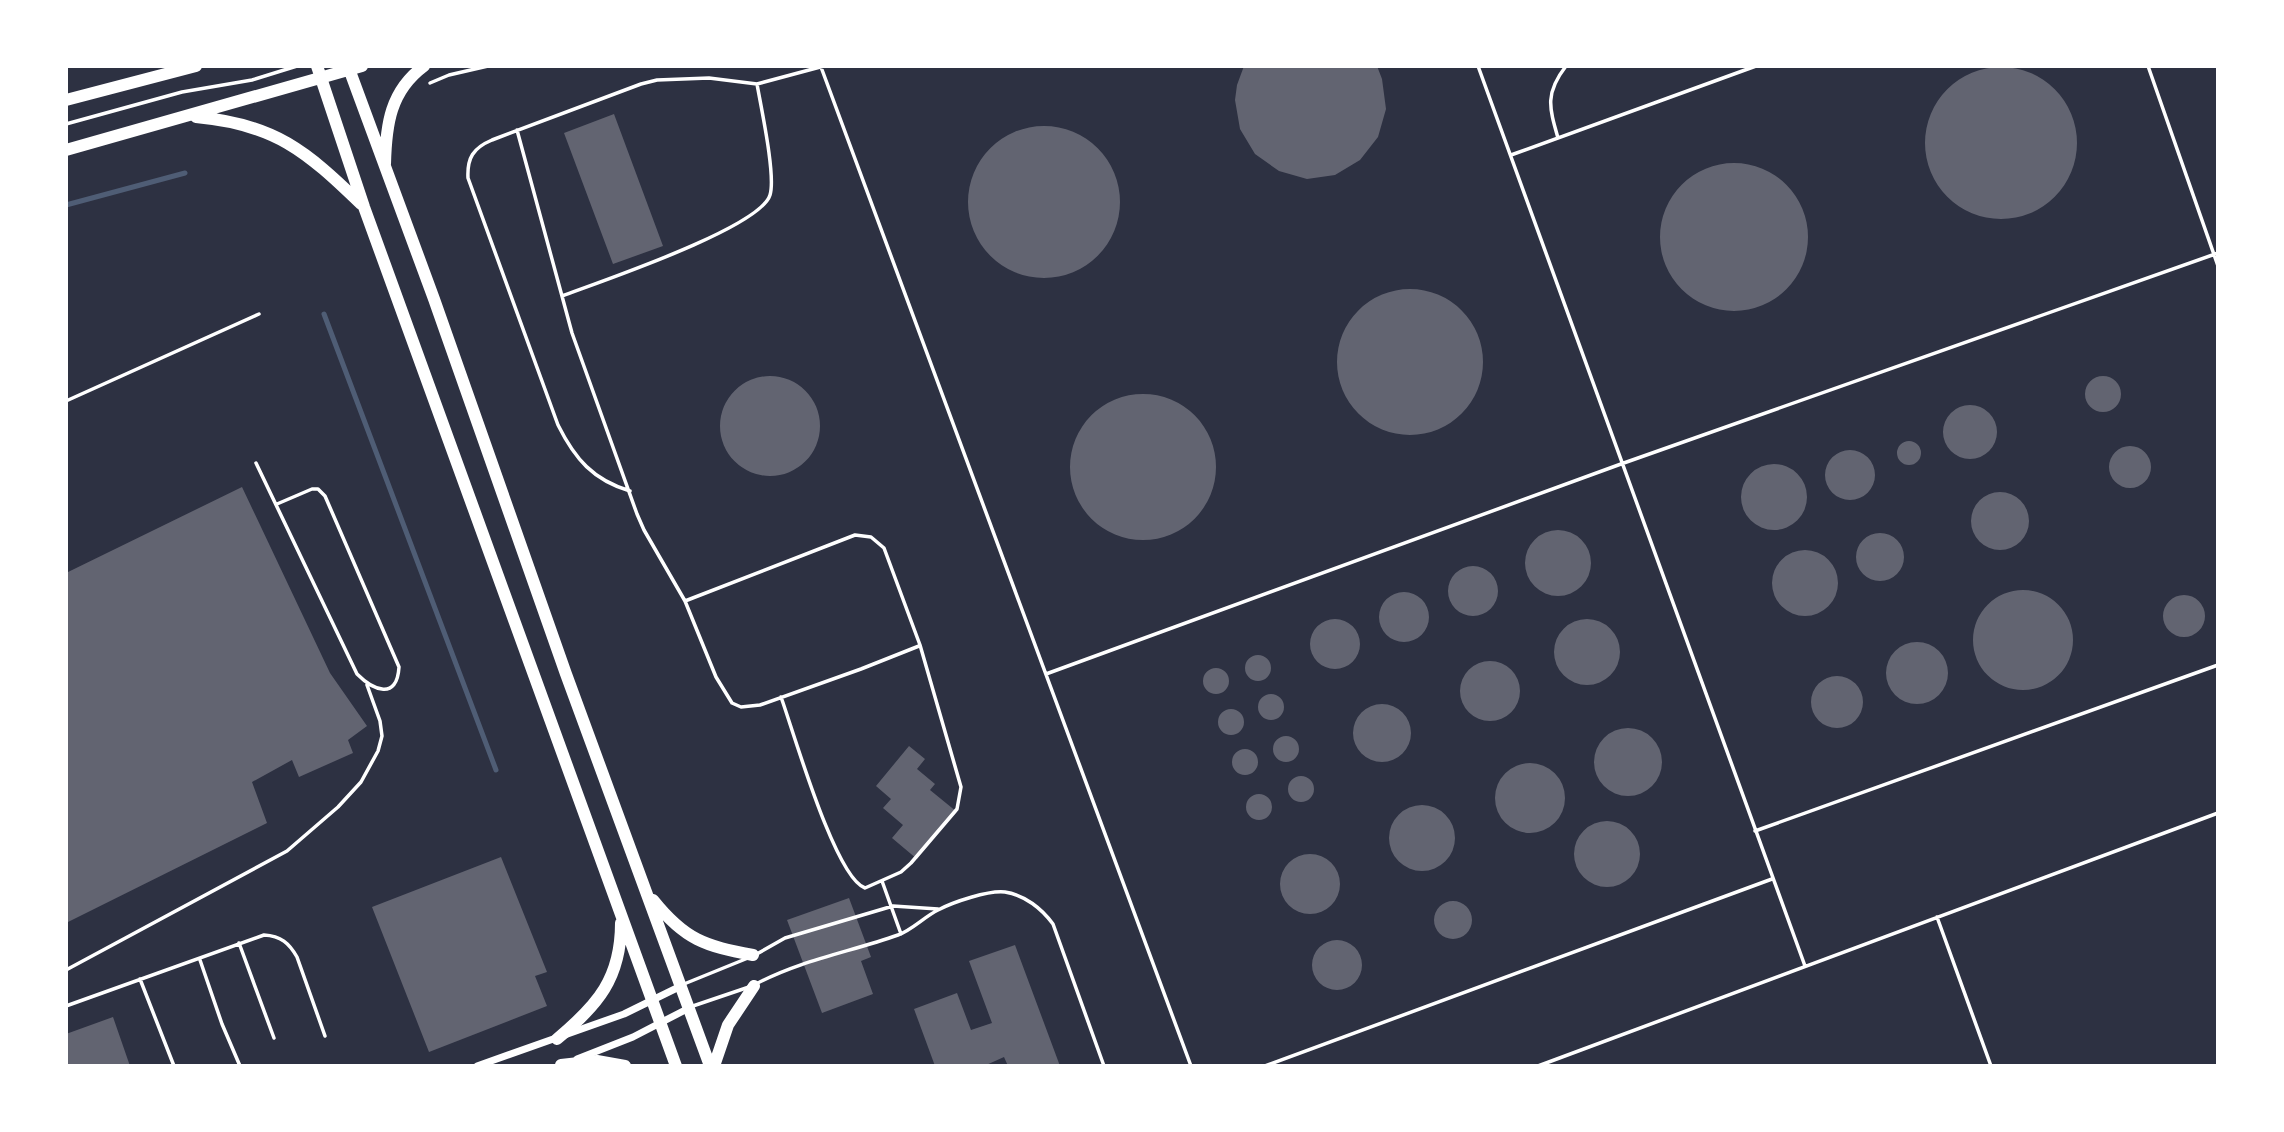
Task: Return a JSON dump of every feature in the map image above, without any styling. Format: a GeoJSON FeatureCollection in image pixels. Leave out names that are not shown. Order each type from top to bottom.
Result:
{"type":"FeatureCollection","features":[{"type":"Feature","properties":{"kind":"main road"},"geometry":{"type":"LineString","coordinates":[[66,100],[196,66]]}},
{"type":"Feature","properties":{"kind":"main road"},"geometry":{"type":"LineString","coordinates":[[385,171],[387,133],[392,108],[404,85],[424,66]]}},
{"type":"Feature","properties":{"kind":"main road"},"geometry":{"type":"LineString","coordinates":[[66,150],[188,116],[318,72],[353,68],[385,171],[434,299],[566,674],[712,1066]]}},
{"type":"Feature","properties":{"kind":"main road"},"geometry":{"type":"LineString","coordinates":[[318,72],[363,206],[676,1066]]}},
{"type":"Feature","properties":{"kind":"main road"},"geometry":{"type":"LineString","coordinates":[[188,116],[237,122],[281,138],[317,163],[363,206]]}},
{"type":"Feature","properties":{"kind":"main road"},"geometry":{"type":"LineString","coordinates":[[645,889],[664,914],[690,936],[715,948],[753,955]]}},
{"type":"Feature","properties":{"kind":"main road"},"geometry":{"type":"LineString","coordinates":[[557,1039],[589,1010],[611,978],[620,951],[621,916]]}},
{"type":"Feature","properties":{"kind":"main road"},"geometry":{"type":"LineString","coordinates":[[712,1066],[727,1025],[754,986]]}},
{"type":"Feature","properties":{"kind":"main road"},"geometry":{"type":"LineString","coordinates":[[560,1065],[597,1060],[625,1066]]}},
{"type":"Feature","properties":{"kind":"street"},"geometry":{"type":"LineString","coordinates":[[477,1066],[624,1014],[681,986]]}},
{"type":"Feature","properties":{"kind":"street"},"geometry":{"type":"LineString","coordinates":[[560,1065],[633,1037],[689,1008]]}},
{"type":"Feature","properties":{"kind":"lane"},"geometry":{"type":"LineString","coordinates":[[66,124],[182,92],[252,80],[297,66]]}},
{"type":"Feature","properties":{"kind":"lane"},"geometry":{"type":"LineString","coordinates":[[1478,66],[1805,966]]}},
{"type":"Feature","properties":{"kind":"lane"},"geometry":{"type":"LineString","coordinates":[[1559,138],[1550,104],[1551,92],[1566,66]]}},
{"type":"Feature","properties":{"kind":"lane"},"geometry":{"type":"LineString","coordinates":[[1510,156],[1756,66]]}},
{"type":"Feature","properties":{"kind":"lane"},"geometry":{"type":"LineString","coordinates":[[2148,66],[2217,266]]}},
{"type":"Feature","properties":{"kind":"lane"},"geometry":{"type":"LineString","coordinates":[[630,491],[603,482],[584,465],[567,444],[468,178],[470,158],[478,147],[517,130],[657,80],[709,78],[757,84],[822,67],[1191,1066]]}},
{"type":"Feature","properties":{"kind":"lane"},"geometry":{"type":"LineString","coordinates":[[562,296],[674,253],[745,220],[762,208],[769,200],[772,182],[757,84]]}},
{"type":"Feature","properties":{"kind":"lane"},"geometry":{"type":"LineString","coordinates":[[517,130],[584,369],[644,530],[685,601],[716,677],[733,703],[750,707],[861,669],[920,645]]}},
{"type":"Feature","properties":{"kind":"lane"},"geometry":{"type":"LineString","coordinates":[[1046,674],[1621,464],[2215,254]]}},
{"type":"Feature","properties":{"kind":"lane"},"geometry":{"type":"LineString","coordinates":[[66,401],[259,314]]}},
{"type":"Feature","properties":{"kind":"lane"},"geometry":{"type":"LineString","coordinates":[[66,970],[287,851],[338,807],[360,782],[378,751],[382,736],[380,721],[366,684],[357,674],[331,624],[256,463]]}},
{"type":"Feature","properties":{"kind":"lane"},"geometry":{"type":"LineString","coordinates":[[277,505],[312,489],[318,489],[326,496],[399,667],[397,680],[388,689],[380,691],[366,684]]}},
{"type":"Feature","properties":{"kind":"lane"},"geometry":{"type":"LineString","coordinates":[[685,601],[839,541],[864,535],[877,540],[884,548],[920,645],[938,711],[954,756],[961,794],[957,808],[948,821],[901,872],[870,887],[860,887],[841,859],[820,812],[781,696]]}},
{"type":"Feature","properties":{"kind":"lane"},"geometry":{"type":"LineString","coordinates":[[1755,831],[2217,665]]}},
{"type":"Feature","properties":{"kind":"lane"},"geometry":{"type":"LineString","coordinates":[[1538,1066],[2217,813]]}},
{"type":"Feature","properties":{"kind":"lane"},"geometry":{"type":"LineString","coordinates":[[1265,1066],[1772,879]]}},
{"type":"Feature","properties":{"kind":"lane"},"geometry":{"type":"LineString","coordinates":[[882,881],[901,934]]}},
{"type":"Feature","properties":{"kind":"lane"},"geometry":{"type":"LineString","coordinates":[[689,1008],[754,986],[788,968],[901,934],[940,909],[986,894],[1005,892],[1033,903],[1053,924],[1104,1066]]}},
{"type":"Feature","properties":{"kind":"lane"},"geometry":{"type":"LineString","coordinates":[[681,986],[785,938],[892,906],[940,909]]}},
{"type":"Feature","properties":{"kind":"lane"},"geometry":{"type":"LineString","coordinates":[[1937,917],[1991,1066]]}},
{"type":"Feature","properties":{"kind":"lane"},"geometry":{"type":"LineString","coordinates":[[66,1006],[239,943],[264,935],[275,935],[291,947],[297,957],[325,1037]]}},
{"type":"Feature","properties":{"kind":"lane"},"geometry":{"type":"LineString","coordinates":[[239,943],[274,1038]]}},
{"type":"Feature","properties":{"kind":"lane"},"geometry":{"type":"LineString","coordinates":[[200,959],[238,1064]]}},
{"type":"Feature","properties":{"kind":"lane"},"geometry":{"type":"LineString","coordinates":[[140,979],[174,1066]]}},
{"type":"Feature","properties":{"kind":"path"},"geometry":{"type":"LineString","coordinates":[[421,86],[449,75],[488,66]]}},
{"type":"Feature","properties":{"kind":"building"},"geometry":{"type":"Polygon","coordinates":[[[1244,66],[1377,66],[1382,79],[1386,109],[1378,137],[1360,160],[1335,175],[1307,179],[1279,171],[1255,154],[1240,129],[1235,100],[1244,66]]]}},
{"type":"Feature","properties":{"kind":"building"},"geometry":{"type":"Polygon","coordinates":[[[2001,67],[2030,73],[2054,90],[2071,114],[2077,143],[2071,172],[2054,196],[2030,213],[2001,219],[1972,213],[1948,196],[1931,172],[1925,143],[1931,114],[1948,90],[1972,73],[2001,67]]]}},
{"type":"Feature","properties":{"kind":"building"},"geometry":{"type":"Polygon","coordinates":[[[614,114],[663,246],[613,264],[564,133],[614,114]]]}},
{"type":"Feature","properties":{"kind":"building"},"geometry":{"type":"Polygon","coordinates":[[[1044,126],[1073,132],[1098,148],[1114,173],[1120,202],[1114,231],[1098,256],[1073,272],[1044,278],[1015,272],[990,256],[974,231],[968,202],[974,173],[990,148],[1015,132],[1044,126]]]}},
{"type":"Feature","properties":{"kind":"building"},"geometry":{"type":"Polygon","coordinates":[[[1734,163],[1762,168],[1787,184],[1803,209],[1808,237],[1803,265],[1787,290],[1762,306],[1734,311],[1706,306],[1681,290],[1665,265],[1660,237],[1665,209],[1681,184],[1706,168],[1734,163]]]}},
{"type":"Feature","properties":{"kind":"building"},"geometry":{"type":"Polygon","coordinates":[[[1410,289],[1438,295],[1462,310],[1477,334],[1483,362],[1477,390],[1462,414],[1438,429],[1410,435],[1382,429],[1358,414],[1343,390],[1337,362],[1343,334],[1358,310],[1382,295],[1410,289]]]}},
{"type":"Feature","properties":{"kind":"building"},"geometry":{"type":"Polygon","coordinates":[[[770,376],[789,380],[806,390],[816,407],[820,426],[816,445],[806,462],[789,472],[770,476],[751,472],[734,462],[724,445],[720,426],[724,407],[734,390],[751,380],[770,376]]]}},
{"type":"Feature","properties":{"kind":"building"},"geometry":{"type":"Polygon","coordinates":[[[2103,376],[2116,381],[2121,394],[2116,407],[2103,412],[2090,407],[2085,394],[2090,381],[2103,376]]]}},
{"type":"Feature","properties":{"kind":"building"},"geometry":{"type":"Polygon","coordinates":[[[1143,394],[1171,399],[1195,415],[1211,439],[1216,467],[1211,495],[1195,519],[1171,535],[1143,540],[1115,535],[1091,519],[1075,495],[1070,467],[1075,439],[1091,415],[1115,399],[1143,394]]]}},
{"type":"Feature","properties":{"kind":"building"},"geometry":{"type":"Polygon","coordinates":[[[1975,405],[1985,409],[1993,417],[1997,432],[1993,447],[1985,455],[1965,459],[1955,455],[1947,447],[1943,427],[1947,417],[1955,409],[1975,405]]]}},
{"type":"Feature","properties":{"kind":"building"},"geometry":{"type":"Polygon","coordinates":[[[1909,441],[1918,444],[1921,453],[1918,462],[1909,465],[1900,462],[1897,453],[1900,444],[1909,441]]]}},
{"type":"Feature","properties":{"kind":"building"},"geometry":{"type":"Polygon","coordinates":[[[2130,446],[2145,452],[2151,467],[2145,482],[2130,488],[2115,482],[2109,467],[2115,452],[2130,446]]]}},
{"type":"Feature","properties":{"kind":"building"},"geometry":{"type":"Polygon","coordinates":[[[1840,451],[1860,451],[1874,465],[1874,485],[1860,499],[1840,499],[1826,485],[1826,465],[1840,451]]]}},
{"type":"Feature","properties":{"kind":"building"},"geometry":{"type":"Polygon","coordinates":[[[1767,464],[1781,464],[1793,469],[1802,478],[1807,497],[1805,510],[1798,521],[1781,530],[1767,530],[1755,525],[1746,516],[1741,504],[1741,490],[1746,478],[1755,469],[1767,464]]]}},
{"type":"Feature","properties":{"kind":"building"},"geometry":{"type":"Polygon","coordinates":[[[242,487],[330,673],[367,726],[348,740],[353,753],[299,777],[292,760],[252,782],[267,823],[66,923],[66,573],[242,487]]]}},
{"type":"Feature","properties":{"kind":"building"},"geometry":{"type":"Polygon","coordinates":[[[1994,492],[2006,492],[2021,500],[2029,515],[2029,527],[2021,542],[2006,550],[1994,550],[1979,542],[1971,527],[1971,515],[1979,500],[1994,492]]]}},
{"type":"Feature","properties":{"kind":"building"},"geometry":{"type":"Polygon","coordinates":[[[1552,530],[1564,530],[1576,535],[1586,545],[1591,563],[1589,576],[1576,591],[1564,596],[1552,596],[1540,591],[1530,581],[1525,569],[1525,557],[1530,545],[1540,535],[1552,530]]]}},
{"type":"Feature","properties":{"kind":"building"},"geometry":{"type":"Polygon","coordinates":[[[1880,533],[1897,540],[1904,557],[1897,574],[1880,581],[1863,574],[1856,557],[1863,540],[1880,533]]]}},
{"type":"Feature","properties":{"kind":"building"},"geometry":{"type":"Polygon","coordinates":[[[1805,550],[1818,553],[1828,560],[1835,570],[1838,583],[1835,596],[1828,606],[1818,613],[1805,616],[1792,613],[1782,606],[1775,596],[1772,583],[1775,570],[1782,560],[1792,553],[1805,550]]]}},
{"type":"Feature","properties":{"kind":"building"},"geometry":{"type":"Polygon","coordinates":[[[1473,566],[1490,574],[1498,591],[1490,608],[1473,616],[1456,608],[1448,591],[1456,574],[1473,566]]]}},
{"type":"Feature","properties":{"kind":"building"},"geometry":{"type":"Polygon","coordinates":[[[2023,590],[2042,594],[2059,604],[2069,621],[2073,640],[2069,659],[2059,676],[2042,686],[2023,690],[2004,686],[1987,676],[1977,659],[1973,640],[1977,621],[1987,604],[2004,594],[2023,590]]]}},
{"type":"Feature","properties":{"kind":"building"},"geometry":{"type":"Polygon","coordinates":[[[1404,592],[1421,600],[1429,617],[1421,634],[1404,642],[1387,634],[1379,617],[1387,600],[1404,592]]]}},
{"type":"Feature","properties":{"kind":"building"},"geometry":{"type":"Polygon","coordinates":[[[2184,595],[2199,601],[2205,616],[2199,631],[2184,637],[2169,631],[2163,616],[2169,601],[2184,595]]]}},
{"type":"Feature","properties":{"kind":"building"},"geometry":{"type":"Polygon","coordinates":[[[1335,619],[1352,627],[1360,644],[1352,661],[1335,669],[1318,661],[1310,644],[1318,627],[1335,619]]]}},
{"type":"Feature","properties":{"kind":"building"},"geometry":{"type":"Polygon","coordinates":[[[1587,619],[1600,621],[1615,634],[1620,652],[1618,665],[1605,680],[1587,685],[1574,683],[1559,670],[1554,652],[1556,639],[1569,624],[1587,619]]]}},
{"type":"Feature","properties":{"kind":"building"},"geometry":{"type":"Polygon","coordinates":[[[1917,642],[1939,651],[1948,673],[1939,695],[1917,704],[1895,695],[1886,673],[1895,651],[1917,642]]]}},
{"type":"Feature","properties":{"kind":"building"},"geometry":{"type":"Polygon","coordinates":[[[1258,655],[1267,659],[1271,668],[1267,677],[1258,681],[1249,677],[1245,668],[1249,659],[1258,655]]]}},
{"type":"Feature","properties":{"kind":"building"},"geometry":{"type":"Polygon","coordinates":[[[1490,661],[1507,666],[1515,674],[1520,691],[1515,708],[1507,716],[1490,721],[1473,716],[1465,708],[1460,691],[1465,674],[1473,666],[1490,661]]]}},
{"type":"Feature","properties":{"kind":"building"},"geometry":{"type":"Polygon","coordinates":[[[1216,668],[1225,672],[1229,681],[1225,690],[1216,694],[1207,690],[1203,681],[1207,672],[1216,668]]]}},
{"type":"Feature","properties":{"kind":"building"},"geometry":{"type":"Polygon","coordinates":[[[1837,676],[1847,678],[1855,684],[1861,692],[1861,712],[1855,720],[1847,726],[1837,728],[1827,726],[1819,720],[1813,712],[1811,702],[1813,692],[1819,684],[1827,678],[1837,676]]]}},
{"type":"Feature","properties":{"kind":"building"},"geometry":{"type":"Polygon","coordinates":[[[1271,694],[1280,698],[1284,707],[1280,716],[1271,720],[1262,716],[1258,707],[1262,698],[1271,694]]]}},
{"type":"Feature","properties":{"kind":"building"},"geometry":{"type":"Polygon","coordinates":[[[1376,704],[1388,704],[1403,712],[1411,727],[1411,739],[1403,754],[1388,762],[1376,762],[1361,754],[1353,739],[1353,727],[1361,712],[1376,704]]]}},
{"type":"Feature","properties":{"kind":"building"},"geometry":{"type":"Polygon","coordinates":[[[1231,709],[1240,713],[1244,722],[1240,731],[1231,735],[1222,731],[1218,722],[1222,713],[1231,709]]]}},
{"type":"Feature","properties":{"kind":"building"},"geometry":{"type":"Polygon","coordinates":[[[1628,728],[1641,731],[1652,738],[1659,749],[1662,762],[1659,775],[1652,786],[1641,793],[1628,796],[1615,793],[1604,786],[1597,775],[1594,762],[1597,749],[1604,738],[1615,731],[1628,728]]]}},
{"type":"Feature","properties":{"kind":"building"},"geometry":{"type":"Polygon","coordinates":[[[1286,736],[1295,740],[1299,749],[1295,758],[1286,762],[1277,758],[1273,749],[1277,740],[1286,736]]]}},
{"type":"Feature","properties":{"kind":"building"},"geometry":{"type":"Polygon","coordinates":[[[909,746],[925,759],[917,769],[935,784],[930,790],[957,812],[917,859],[892,838],[903,825],[883,808],[891,799],[876,786],[909,746]]]}},
{"type":"Feature","properties":{"kind":"building"},"geometry":{"type":"Polygon","coordinates":[[[1245,749],[1254,753],[1258,762],[1254,771],[1245,775],[1236,771],[1232,762],[1236,753],[1245,749]]]}},
{"type":"Feature","properties":{"kind":"building"},"geometry":{"type":"Polygon","coordinates":[[[1530,763],[1555,773],[1565,798],[1555,823],[1530,833],[1505,823],[1495,798],[1505,773],[1530,763]]]}},
{"type":"Feature","properties":{"kind":"building"},"geometry":{"type":"Polygon","coordinates":[[[1301,776],[1310,780],[1314,789],[1310,798],[1301,802],[1292,798],[1288,789],[1292,780],[1301,776]]]}},
{"type":"Feature","properties":{"kind":"building"},"geometry":{"type":"Polygon","coordinates":[[[1259,794],[1268,798],[1272,807],[1268,816],[1259,820],[1250,816],[1246,807],[1250,798],[1259,794]]]}},
{"type":"Feature","properties":{"kind":"building"},"geometry":{"type":"Polygon","coordinates":[[[1422,805],[1435,808],[1445,815],[1452,825],[1455,838],[1452,851],[1445,861],[1435,868],[1422,871],[1409,868],[1399,861],[1392,851],[1389,838],[1392,825],[1399,815],[1409,808],[1422,805]]]}},
{"type":"Feature","properties":{"kind":"building"},"geometry":{"type":"Polygon","coordinates":[[[1600,821],[1614,821],[1626,826],[1635,835],[1640,854],[1638,867],[1631,878],[1614,887],[1600,887],[1588,882],[1579,873],[1574,861],[1574,847],[1579,835],[1588,826],[1600,821]]]}},
{"type":"Feature","properties":{"kind":"building"},"geometry":{"type":"Polygon","coordinates":[[[1304,854],[1316,854],[1335,867],[1340,884],[1338,896],[1327,909],[1316,914],[1304,914],[1285,901],[1280,890],[1280,878],[1293,859],[1304,854]]]}},
{"type":"Feature","properties":{"kind":"building"},"geometry":{"type":"Polygon","coordinates":[[[501,857],[547,972],[535,976],[547,1006],[429,1052],[372,907],[501,857]]]}},
{"type":"Feature","properties":{"kind":"building"},"geometry":{"type":"Polygon","coordinates":[[[849,898],[871,957],[861,961],[873,994],[822,1013],[787,920],[849,898]]]}},
{"type":"Feature","properties":{"kind":"building"},"geometry":{"type":"Polygon","coordinates":[[[1453,901],[1467,906],[1472,920],[1467,934],[1453,939],[1439,934],[1434,920],[1439,906],[1453,901]]]}},
{"type":"Feature","properties":{"kind":"building"},"geometry":{"type":"Polygon","coordinates":[[[1337,940],[1355,947],[1362,965],[1355,983],[1337,990],[1319,983],[1312,965],[1319,947],[1337,940]]]}},
{"type":"Feature","properties":{"kind":"building"},"geometry":{"type":"Polygon","coordinates":[[[1015,945],[1060,1066],[1008,1066],[1004,1057],[984,1066],[935,1066],[914,1009],[957,993],[971,1030],[992,1023],[969,961],[1015,945]]]}},
{"type":"Feature","properties":{"kind":"building"},"geometry":{"type":"Polygon","coordinates":[[[113,1017],[130,1066],[66,1066],[66,1034],[113,1017]]]}},
{"type":"Feature","properties":{"kind":"waterway"},"geometry":{"type":"LineString","coordinates":[[66,205],[185,173]]}},
{"type":"Feature","properties":{"kind":"waterway"},"geometry":{"type":"LineString","coordinates":[[324,314],[496,770]]}}]}
